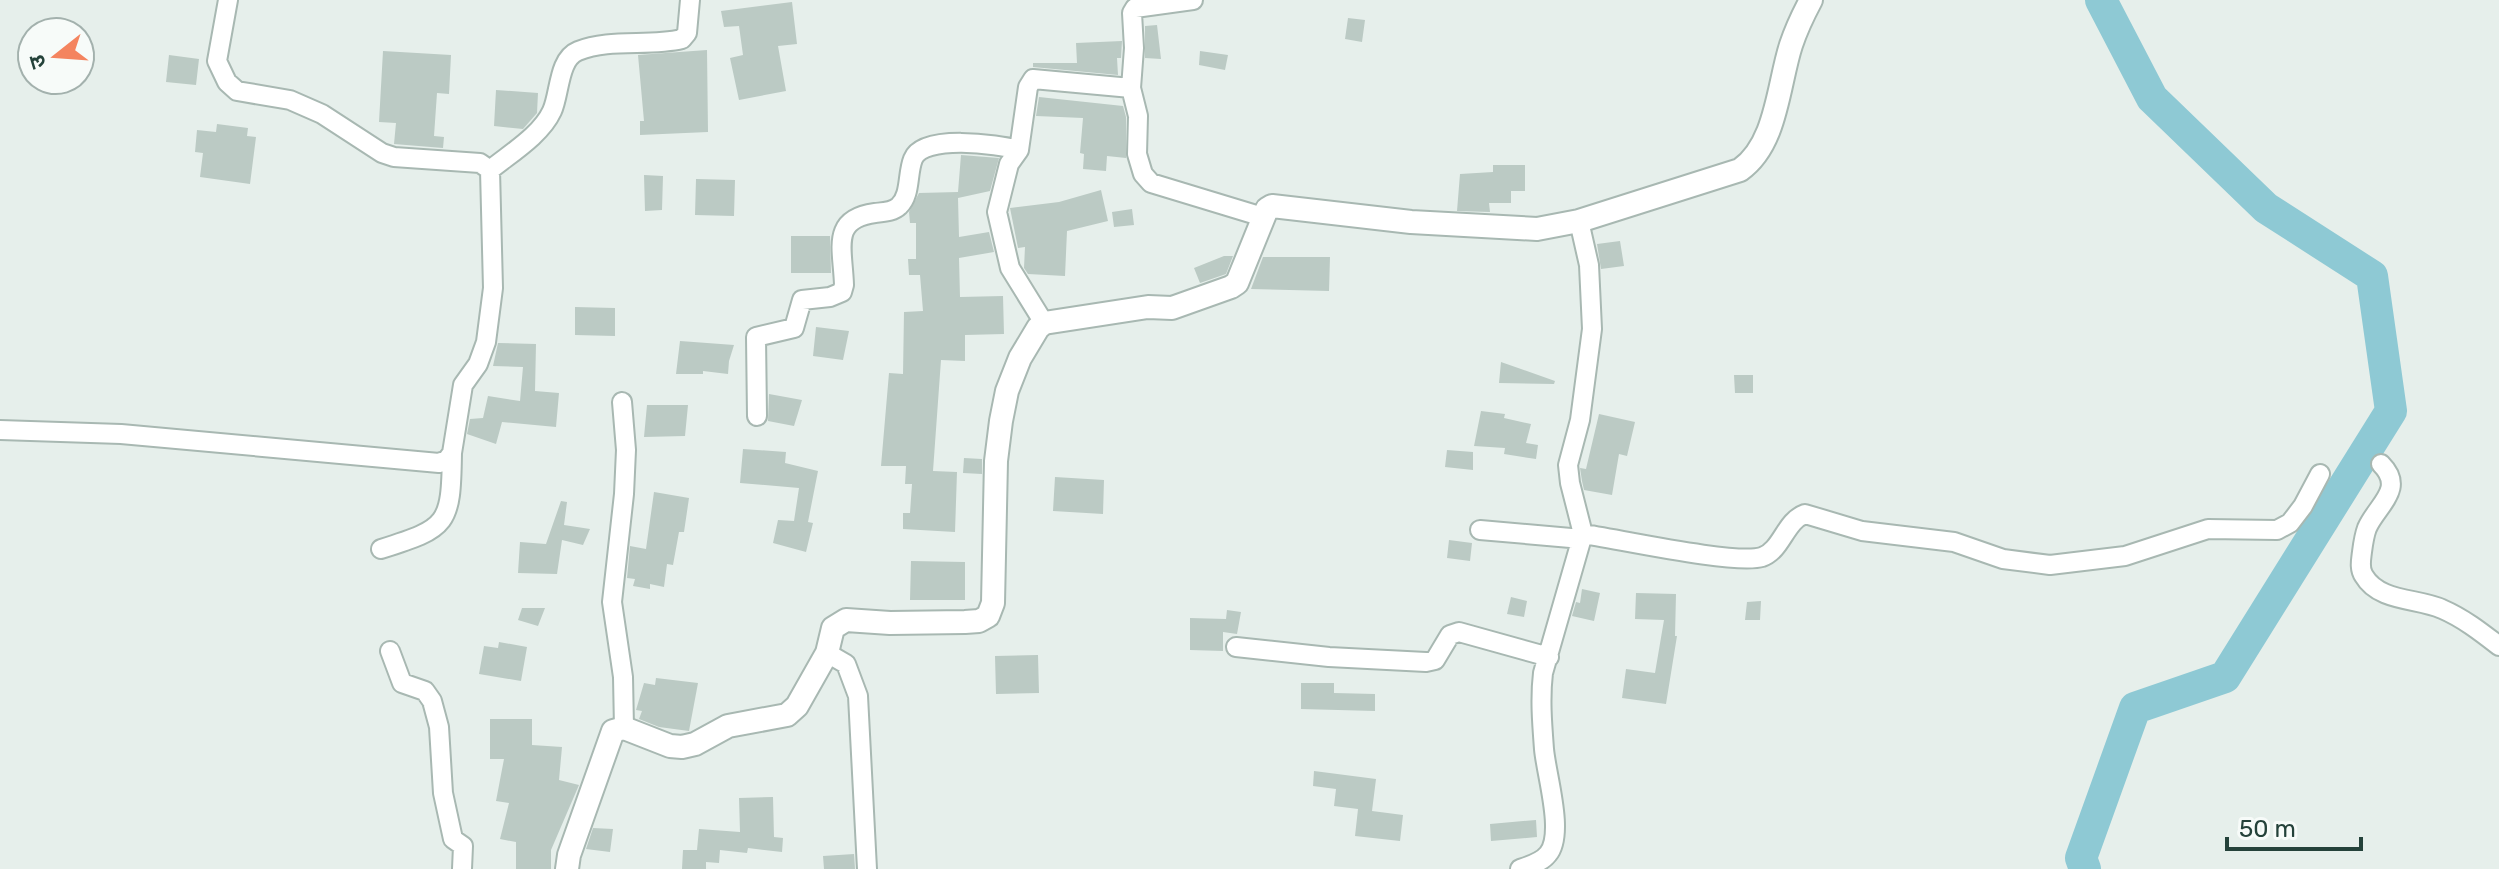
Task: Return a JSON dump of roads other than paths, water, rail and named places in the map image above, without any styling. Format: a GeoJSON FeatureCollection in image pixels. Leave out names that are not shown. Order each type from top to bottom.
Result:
{"type":"FeatureCollection","features":[{"type":"Feature","properties":{"kind":"street"},"geometry":{"type":"LineString","coordinates":[[228,0],[217,61],[227,82],[237,91],[290,100],[322,114],[382,153],[394,157],[480,163],[490,170]]}},
{"type":"Feature","properties":{"kind":"street"},"geometry":{"type":"LineString","coordinates":[[490,170],[542,127],[552,113],[563,70],[571,56],[578,51],[607,45],[682,39],[687,33],[690,0]]}},
{"type":"Feature","properties":{"kind":"street"},"geometry":{"type":"LineString","coordinates":[[1193,0],[1133,10],[1131,88],[1138,116],[1137,154],[1143,174],[1151,183],[1263,217]]}},
{"type":"Feature","properties":{"kind":"street"},"geometry":{"type":"LineString","coordinates":[[567,869],[569,855],[613,731],[624,728],[670,746],[682,747],[695,744],[728,726],[787,715],[797,706],[827,653],[833,628],[846,620],[965,622],[979,621],[988,616],[993,603],[996,461],[1001,421],[1007,391],[1020,358],[1032,336],[1044,323],[1148,307],[1172,308],[1231,287],[1237,283],[1263,217],[1272,206],[1411,222],[1537,229],[1579,221],[1740,170],[1759,150],[1772,116],[1791,44],[1811,0]]}},
{"type":"Feature","properties":{"kind":"street"},"geometry":{"type":"LineString","coordinates":[[1044,323],[1010,268],[997,212],[1009,164],[1019,150],[1028,87],[1033,79],[1131,88]]}},
{"type":"Feature","properties":{"kind":"street"},"geometry":{"type":"LineString","coordinates":[[757,416],[756,337],[794,328],[802,300],[830,297],[842,292],[845,225],[855,216],[899,207],[905,197],[914,155],[924,147],[996,144],[1019,150]]}},
{"type":"Feature","properties":{"kind":"street"},"geometry":{"type":"LineString","coordinates":[[381,549],[423,536],[437,528],[447,515],[452,453],[463,385],[478,364],[486,342],[493,288],[490,170]]}},
{"type":"Feature","properties":{"kind":"street"},"geometry":{"type":"LineString","coordinates":[[1520,869],[1549,854],[1555,829],[1541,716],[1543,673],[1583,537],[1568,465],[1580,420],[1592,329],[1589,265],[1579,221]]}},
{"type":"Feature","properties":{"kind":"street"},"geometry":{"type":"LineString","coordinates":[[622,402],[626,450],[624,494],[612,602],[623,677],[624,728]]}},
{"type":"Feature","properties":{"kind":"street"},"geometry":{"type":"LineString","coordinates":[[0,430],[121,434],[439,463],[447,460],[452,453]]}},
{"type":"Feature","properties":{"kind":"street"},"geometry":{"type":"LineString","coordinates":[[2381,464],[2390,476],[2390,492],[2368,526],[2364,539],[2361,569],[2364,577],[2383,592],[2441,608],[2499,646]]}},
{"type":"Feature","properties":{"kind":"street"},"geometry":{"type":"LineString","coordinates":[[1480,530],[1583,537],[1751,558],[1769,553],[1794,521],[1802,514],[1809,514],[1862,531],[1954,542],[2003,559],[2050,565],[2125,556],[2208,529],[2277,530],[2290,523],[2320,474]]}},
{"type":"Feature","properties":{"kind":"street"},"geometry":{"type":"LineString","coordinates":[[1236,647],[1329,657],[1426,662],[1435,660],[1450,635],[1459,632],[1549,657]]}},
{"type":"Feature","properties":{"kind":"street"},"geometry":{"type":"LineString","coordinates":[[390,651],[402,683],[425,691],[432,701],[439,727],[443,793],[453,839],[463,846],[462,869]]}},
{"type":"Feature","properties":{"kind":"street"},"geometry":{"type":"LineString","coordinates":[[827,653],[846,664],[858,696],[867,869]]}},
{"type":"Feature","properties":{"kind":"waterway"},"geometry":{"type":"LineString","coordinates":[[2085,869],[2081,858],[2135,708],[2225,677],[2391,411],[2372,276],[2266,208],[2152,98],[2101,0]]}}]}
